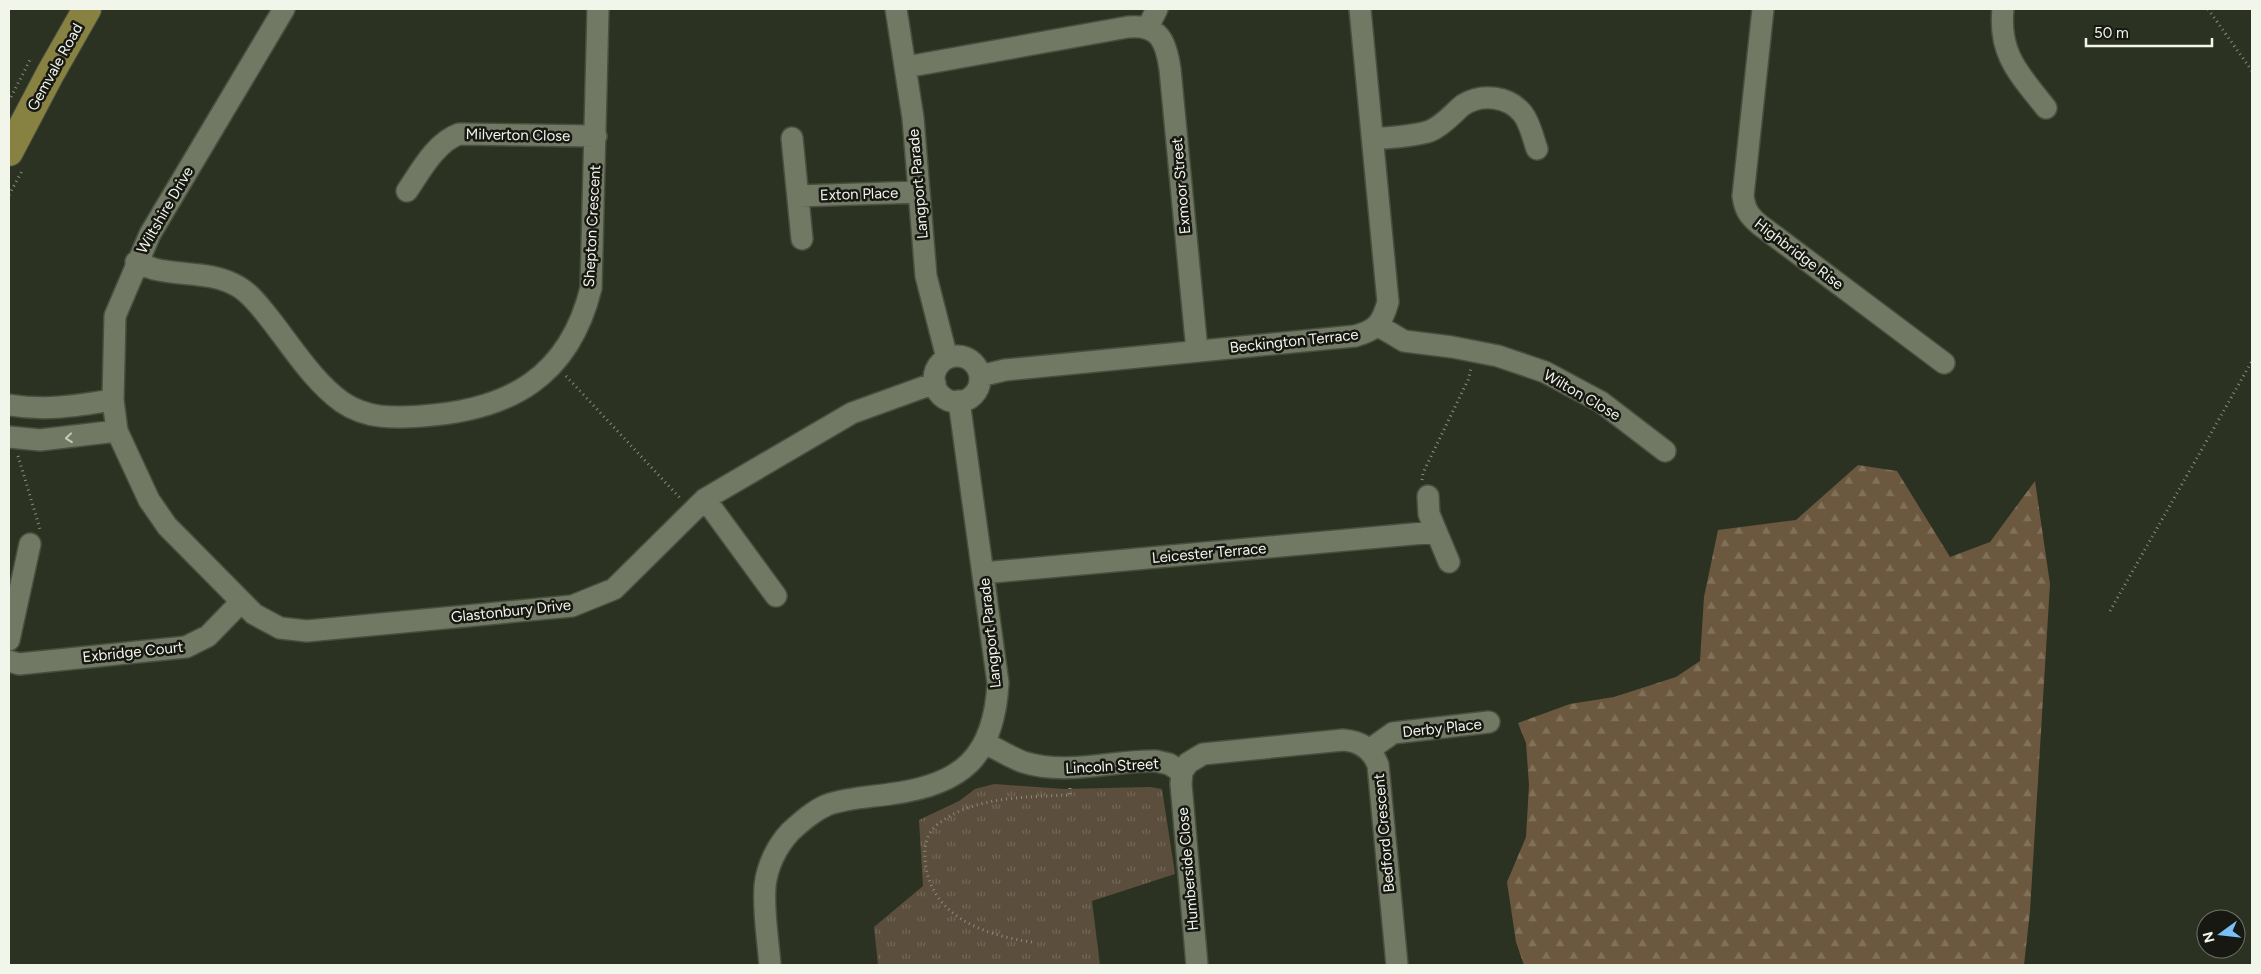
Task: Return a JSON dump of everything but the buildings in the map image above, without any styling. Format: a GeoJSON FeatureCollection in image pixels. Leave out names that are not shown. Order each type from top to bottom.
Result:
{"type":"FeatureCollection","features":[{"type":"Feature","properties":{"kind":"main road","name":"Gemvale Road"},"geometry":{"type":"LineString","coordinates":[[9,152],[50,74],[88,9]]}},
{"type":"Feature","properties":{"kind":"street","name":"Wiltshire Drive"},"geometry":{"type":"LineString","coordinates":[[118,431],[113,400],[115,316],[136,262],[150,234],[284,9]]}},
{"type":"Feature","properties":{"kind":"street","name":"Shepton Crescent"},"geometry":{"type":"LineString","coordinates":[[136,262],[154,269],[212,276],[240,288],[256,303],[332,394],[355,410],[367,414],[394,418],[458,413],[481,408],[514,394],[541,376],[554,363],[574,335],[587,304],[591,288],[598,9]]}},
{"type":"Feature","properties":{"kind":"street","name":"Langport Parade"},"geometry":{"type":"LineString","coordinates":[[896,9],[906,67],[926,276],[947,358]]}},
{"type":"Feature","properties":{"kind":"street","name":"Beckington Terrace"},"geometry":{"type":"LineString","coordinates":[[980,376],[1005,370],[1355,336],[1368,333],[1378,325],[1384,318],[1388,302],[1360,9]]}},
{"type":"Feature","properties":{"kind":"street","name":"Highbridge Rise"},"geometry":{"type":"LineString","coordinates":[[1763,9],[1743,196],[1745,208],[1749,216],[1944,364]]}},
{"type":"Feature","properties":{"kind":"street"},"geometry":{"type":"LineString","coordinates":[[2003,9],[2003,35],[2012,65],[2046,108]]}},
{"type":"Feature","properties":{"kind":"street","name":"Exmoor Street"},"geometry":{"type":"LineString","coordinates":[[906,67],[1128,27],[1153,18],[1155,32],[1168,52],[1197,351]]}},
{"type":"Feature","properties":{"kind":"street"},"geometry":{"type":"LineString","coordinates":[[1373,138],[1398,137],[1430,131],[1446,122],[1469,102],[1478,99],[1496,98],[1514,106],[1523,114],[1537,149]]}},
{"type":"Feature","properties":{"kind":"street","name":"Milverton Close"},"geometry":{"type":"LineString","coordinates":[[407,192],[423,167],[445,141],[460,134],[596,136]]}},
{"type":"Feature","properties":{"kind":"street","name":"Exton Place"},"geometry":{"type":"LineString","coordinates":[[792,138],[802,239]]}},
{"type":"Feature","properties":{"kind":"street","name":"Exton Place"},"geometry":{"type":"LineString","coordinates":[[798,196],[919,192]]}},
{"type":"Feature","properties":{"kind":"street","name":"Wilton Close"},"geometry":{"type":"LineString","coordinates":[[1378,325],[1404,341],[1474,351],[1498,356],[1529,367],[1572,386],[1601,402],[1665,451]]}},
{"type":"Feature","properties":{"kind":"street"},"geometry":{"type":"LineString","coordinates":[[959,356],[973,362],[980,376],[976,392],[969,398],[959,401],[950,400],[943,396],[935,383],[936,369],[947,358],[959,356]]}},
{"type":"Feature","properties":{"kind":"street","name":"Glastonbury Drive"},"geometry":{"type":"LineString","coordinates":[[118,431],[149,500],[167,526],[241,602],[267,622],[280,628],[307,631],[572,606],[614,589],[698,505],[852,413],[935,383]]}},
{"type":"Feature","properties":{"kind":"street"},"geometry":{"type":"LineString","coordinates":[[9,405],[34,409],[66,407],[113,400]]}},
{"type":"Feature","properties":{"kind":"street","name":"Langport Parade"},"geometry":{"type":"LineString","coordinates":[[770,965],[765,885],[774,856],[783,839],[800,823],[827,805],[903,793],[942,783],[965,767],[985,743],[996,709],[998,683],[959,401]]}},
{"type":"Feature","properties":{"kind":"street"},"geometry":{"type":"LineString","coordinates":[[12,437],[40,440],[118,431]]}},
{"type":"Feature","properties":{"kind":"street"},"geometry":{"type":"LineString","coordinates":[[1428,496],[1429,514],[1449,562]]}},
{"type":"Feature","properties":{"kind":"street"},"geometry":{"type":"LineString","coordinates":[[698,505],[776,596]]}},
{"type":"Feature","properties":{"kind":"street","name":"Leicester Terrace"},"geometry":{"type":"LineString","coordinates":[[983,574],[1435,532]]}},
{"type":"Feature","properties":{"kind":"street"},"geometry":{"type":"LineString","coordinates":[[9,640],[30,544]]}},
{"type":"Feature","properties":{"kind":"street","name":"Exbridge Court"},"geometry":{"type":"LineString","coordinates":[[9,661],[20,664],[186,647],[208,636],[241,602]]}},
{"type":"Feature","properties":{"kind":"street","name":"Derby Place"},"geometry":{"type":"LineString","coordinates":[[1369,750],[1393,733],[1489,722]]}},
{"type":"Feature","properties":{"kind":"street"},"geometry":{"type":"LineString","coordinates":[[1182,772],[1194,758],[1211,753],[1343,740],[1356,742],[1369,750]]}},
{"type":"Feature","properties":{"kind":"street","name":"Lincoln Street"},"geometry":{"type":"LineString","coordinates":[[985,743],[1022,761],[1049,768],[1069,769],[1156,760],[1169,764],[1182,772]]}},
{"type":"Feature","properties":{"kind":"street","name":"Bedford Crescent"},"geometry":{"type":"LineString","coordinates":[[1369,750],[1375,757],[1379,773],[1397,965]]}},
{"type":"Feature","properties":{"kind":"street","name":"Humberside Close"},"geometry":{"type":"LineString","coordinates":[[1182,772],[1182,801],[1197,965]]}},
{"type":"Feature","properties":{"kind":"path"},"geometry":{"type":"LineString","coordinates":[[2208,9],[2252,71]]}},
{"type":"Feature","properties":{"kind":"path"},"geometry":{"type":"LineString","coordinates":[[9,102],[31,58]]}},
{"type":"Feature","properties":{"kind":"path"},"geometry":{"type":"LineString","coordinates":[[1428,496],[1421,483],[1423,473],[1468,380],[1474,351]]}},
{"type":"Feature","properties":{"kind":"path"},"geometry":{"type":"LineString","coordinates":[[2110,611],[2252,361]]}},
{"type":"Feature","properties":{"kind":"path"},"geometry":{"type":"LineString","coordinates":[[554,363],[698,505]]}},
{"type":"Feature","properties":{"kind":"path"},"geometry":{"type":"LineString","coordinates":[[12,437],[40,531],[39,538],[30,544]]}},
{"type":"Feature","properties":{"kind":"path"},"geometry":{"type":"LineString","coordinates":[[1032,942],[988,933],[964,921],[946,907],[935,895],[929,883],[924,849],[927,837],[937,824],[977,805],[1000,799],[1070,795],[1069,769]]}},
{"type":"Feature","properties":{"kind":"green space"},"geometry":{"type":"Polygon","coordinates":[[[1858,465],[1897,471],[1950,557],[1990,542],[2035,481],[2050,584],[2030,911],[2024,965],[1524,965],[1516,942],[1507,882],[1526,837],[1529,785],[1526,743],[1518,723],[1570,704],[1614,697],[1676,677],[1700,661],[1704,597],[1718,530],[1796,520],[1858,465]]]}},
{"type":"Feature","properties":{"kind":"green space"},"geometry":{"type":"Polygon","coordinates":[[[994,784],[1064,789],[1150,787],[1162,789],[1175,874],[1092,901],[1100,965],[878,965],[874,927],[923,886],[919,820],[959,801],[975,789],[994,784]]]}}]}
